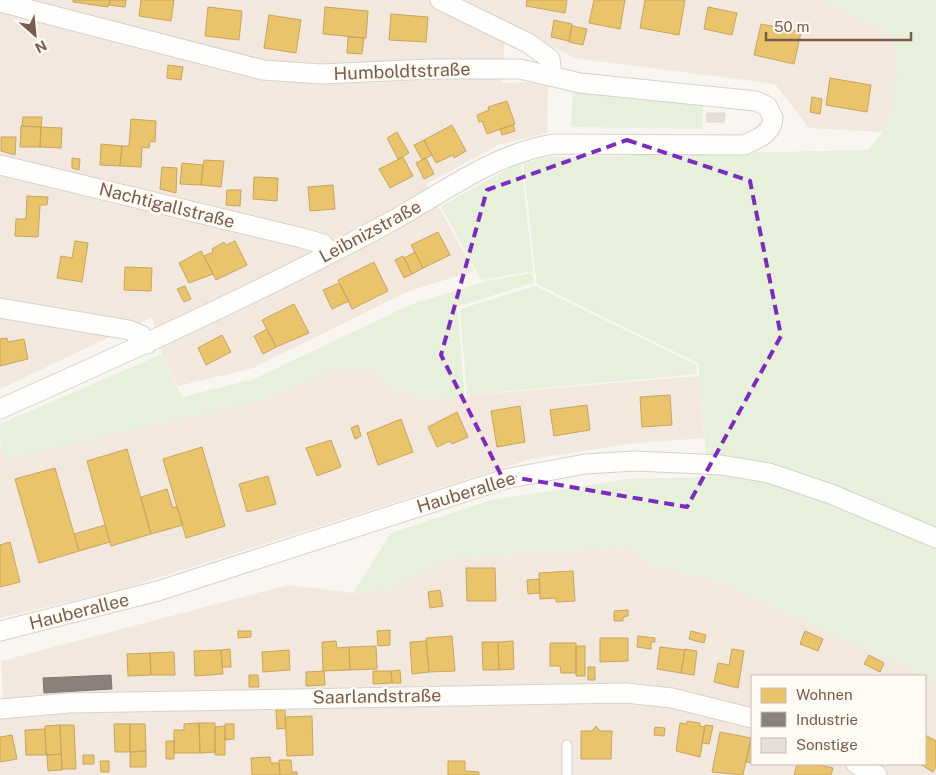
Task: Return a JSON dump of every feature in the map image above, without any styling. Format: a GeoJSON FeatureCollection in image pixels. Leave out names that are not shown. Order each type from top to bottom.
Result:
{"type":"FeatureCollection","features":[{"type":"Feature","properties":{"kind":"street"},"geometry":{"type":"LineString","coordinates":[[440,0],[528,43],[550,59],[552,76]]}},
{"type":"Feature","properties":{"kind":"street","name":"Humboldtstraße"},"geometry":{"type":"LineString","coordinates":[[0,2],[273,71],[321,74],[484,68],[520,69],[580,82],[756,101],[767,106],[773,118],[770,129],[758,139]]}},
{"type":"Feature","properties":{"kind":"street","name":"Leibnizstraße"},"geometry":{"type":"LineString","coordinates":[[0,409],[147,344],[380,228],[505,156],[530,148],[555,144],[744,145],[758,139]]}},
{"type":"Feature","properties":{"kind":"street","name":"Nachtigallstraße"},"geometry":{"type":"LineString","coordinates":[[0,165],[302,238],[323,244],[330,253]]}},
{"type":"Feature","properties":{"kind":"street"},"geometry":{"type":"LineString","coordinates":[[0,308],[129,330],[141,335],[147,344]]}},
{"type":"Feature","properties":{"kind":"street","name":"Hauberallee"},"geometry":{"type":"LineString","coordinates":[[0,631],[158,590],[505,479],[585,464],[634,461],[688,463],[720,465],[769,474],[831,494],[936,538]]}},
{"type":"Feature","properties":{"kind":"street","name":"Saarlandstraße"},"geometry":{"type":"LineString","coordinates":[[0,709],[69,702],[626,693],[672,698],[751,718]]}},
{"type":"Feature","properties":{"kind":"street"},"geometry":{"type":"LineString","coordinates":[[858,765],[878,775]]}},
{"type":"Feature","properties":{"kind":"lane"},"geometry":{"type":"LineString","coordinates":[[567,745],[567,775]]}},
{"type":"Feature","properties":{"kind":"highlighted area"},"geometry":{"type":"Polygon","coordinates":[[[627,140],[750,181],[781,336],[687,507],[501,475],[441,355],[487,190],[627,140]]]}},
{"type":"Feature","properties":{"kind":"shaded area"},"geometry":{"type":"Polygon","coordinates":[[[0,0],[820,0],[889,32],[898,63],[891,114],[883,132],[809,128],[775,84],[574,58],[507,23],[501,83],[548,82],[547,133],[498,145],[426,184],[474,271],[409,291],[253,368],[178,386],[162,354],[152,317],[0,389],[0,0]]]}},
{"type":"Feature","properties":{"kind":"shaded area"},"geometry":{"type":"Polygon","coordinates":[[[333,369],[374,369],[391,389],[425,399],[699,376],[704,438],[637,443],[531,459],[120,590],[0,618],[0,445],[5,458],[262,400],[333,369]]]}},
{"type":"Feature","properties":{"kind":"shaded area"},"geometry":{"type":"Polygon","coordinates":[[[630,547],[649,564],[720,582],[923,675],[751,675],[751,765],[926,765],[926,676],[936,681],[936,775],[0,775],[0,719],[4,718],[1,661],[288,585],[353,593],[392,588],[452,558],[630,547]]]}},
{"type":"Feature","properties":{"kind":"green space"},"geometry":{"type":"Polygon","coordinates":[[[820,0],[936,0],[936,681],[720,582],[649,564],[630,547],[452,558],[392,588],[353,593],[391,533],[491,500],[629,479],[708,477],[698,363],[537,284],[523,163],[548,157],[868,150],[883,132],[891,114],[898,63],[889,32],[820,0]]]}},
{"type":"Feature","properties":{"kind":"green space"},"geometry":{"type":"Polygon","coordinates":[[[573,89],[703,102],[703,129],[571,127],[573,89]]]}},
{"type":"Feature","properties":{"kind":"green space"},"geometry":{"type":"Polygon","coordinates":[[[521,162],[533,271],[481,280],[441,206],[521,162]]]}},
{"type":"Feature","properties":{"kind":"green space"},"geometry":{"type":"Polygon","coordinates":[[[532,273],[535,282],[457,307],[465,397],[425,399],[391,389],[374,369],[333,369],[262,400],[5,459],[0,442],[0,424],[162,354],[182,397],[254,379],[412,304],[487,281],[532,273]]]}},
{"type":"Feature","properties":{"kind":"green space"},"geometry":{"type":"Polygon","coordinates":[[[535,286],[696,365],[697,374],[467,395],[460,309],[535,286]]]}},
{"type":"Feature","properties":{"kind":"building: Wohnen"},"geometry":{"type":"Polygon","coordinates":[[[73,0],[110,0],[108,7],[73,2],[73,0]]]}},
{"type":"Feature","properties":{"kind":"building: Wohnen"},"geometry":{"type":"Polygon","coordinates":[[[110,0],[126,0],[125,7],[109,5],[110,0]]]}},
{"type":"Feature","properties":{"kind":"building: Wohnen"},"geometry":{"type":"Polygon","coordinates":[[[141,0],[174,0],[171,21],[139,16],[141,0]]]}},
{"type":"Feature","properties":{"kind":"building: Wohnen"},"geometry":{"type":"Polygon","coordinates":[[[527,0],[567,0],[565,13],[526,6],[527,0]]]}},
{"type":"Feature","properties":{"kind":"building: Wohnen"},"geometry":{"type":"Polygon","coordinates":[[[594,0],[625,0],[620,29],[589,23],[594,0]]]}},
{"type":"Feature","properties":{"kind":"building: Wohnen"},"geometry":{"type":"Polygon","coordinates":[[[645,0],[685,0],[679,35],[640,28],[645,0]]]}},
{"type":"Feature","properties":{"kind":"building: Wohnen"},"geometry":{"type":"Polygon","coordinates":[[[208,7],[242,11],[239,40],[205,36],[208,7]]]}},
{"type":"Feature","properties":{"kind":"building: Wohnen"},"geometry":{"type":"Polygon","coordinates":[[[325,7],[368,11],[366,38],[323,34],[325,7]]]}},
{"type":"Feature","properties":{"kind":"building: Wohnen"},"geometry":{"type":"Polygon","coordinates":[[[708,7],[737,13],[732,35],[704,29],[708,7]]]}},
{"type":"Feature","properties":{"kind":"building: Wohnen"},"geometry":{"type":"Polygon","coordinates":[[[391,14],[428,17],[426,42],[389,40],[391,14]]]}},
{"type":"Feature","properties":{"kind":"building: Wohnen"},"geometry":{"type":"Polygon","coordinates":[[[269,15],[301,20],[296,53],[264,48],[269,15]]]}},
{"type":"Feature","properties":{"kind":"building: Wohnen"},"geometry":{"type":"Polygon","coordinates":[[[554,20],[572,24],[569,41],[551,37],[554,20]]]}},
{"type":"Feature","properties":{"kind":"building: Wohnen"},"geometry":{"type":"Polygon","coordinates":[[[761,24],[801,32],[794,64],[754,55],[761,24]]]}},
{"type":"Feature","properties":{"kind":"building: Wohnen"},"geometry":{"type":"Polygon","coordinates":[[[572,26],[587,29],[583,45],[569,42],[572,26]]]}},
{"type":"Feature","properties":{"kind":"building: Wohnen"},"geometry":{"type":"Polygon","coordinates":[[[348,37],[364,38],[362,54],[347,53],[348,37]]]}},
{"type":"Feature","properties":{"kind":"building: Wohnen"},"geometry":{"type":"Polygon","coordinates":[[[168,65],[183,67],[181,80],[167,78],[168,65]]]}},
{"type":"Feature","properties":{"kind":"building: Wohnen"},"geometry":{"type":"Polygon","coordinates":[[[830,78],[871,85],[867,112],[826,105],[830,78]]]}},
{"type":"Feature","properties":{"kind":"building: Wohnen"},"geometry":{"type":"Polygon","coordinates":[[[812,97],[822,99],[820,114],[810,112],[812,97]]]}},
{"type":"Feature","properties":{"kind":"building: Wohnen"},"geometry":{"type":"Polygon","coordinates":[[[507,101],[515,124],[487,134],[482,121],[479,122],[477,115],[489,110],[488,107],[507,101]]]}},
{"type":"Feature","properties":{"kind":"building: Wohnen"},"geometry":{"type":"Polygon","coordinates":[[[23,117],[42,117],[41,127],[22,126],[23,117]]]}},
{"type":"Feature","properties":{"kind":"building: Wohnen"},"geometry":{"type":"Polygon","coordinates":[[[131,119],[156,121],[155,142],[150,141],[149,148],[142,147],[141,167],[120,166],[122,146],[129,146],[131,119]]]}},
{"type":"Feature","properties":{"kind":"building: Wohnen"},"geometry":{"type":"Polygon","coordinates":[[[452,125],[466,151],[454,158],[453,155],[436,163],[424,140],[452,125]]]}},
{"type":"Feature","properties":{"kind":"building: Wohnen"},"geometry":{"type":"Polygon","coordinates":[[[513,125],[515,131],[502,135],[500,129],[513,125]]]}},
{"type":"Feature","properties":{"kind":"building: Wohnen"},"geometry":{"type":"Polygon","coordinates":[[[21,126],[41,127],[40,147],[20,147],[21,126]]]}},
{"type":"Feature","properties":{"kind":"building: Wohnen"},"geometry":{"type":"Polygon","coordinates":[[[41,127],[62,128],[61,148],[40,147],[41,127]]]}},
{"type":"Feature","properties":{"kind":"building: Wohnen"},"geometry":{"type":"Polygon","coordinates":[[[397,132],[409,153],[398,159],[387,138],[397,132]]]}},
{"type":"Feature","properties":{"kind":"building: Wohnen"},"geometry":{"type":"Polygon","coordinates":[[[1,137],[16,137],[15,155],[1,151],[1,137]]]}},
{"type":"Feature","properties":{"kind":"building: Wohnen"},"geometry":{"type":"Polygon","coordinates":[[[424,140],[432,155],[422,160],[414,145],[424,140]]]}},
{"type":"Feature","properties":{"kind":"building: Wohnen"},"geometry":{"type":"Polygon","coordinates":[[[101,144],[122,146],[120,166],[100,165],[101,144]]]}},
{"type":"Feature","properties":{"kind":"building: Wohnen"},"geometry":{"type":"Polygon","coordinates":[[[403,157],[413,176],[390,188],[379,169],[403,157]]]}},
{"type":"Feature","properties":{"kind":"building: Wohnen"},"geometry":{"type":"Polygon","coordinates":[[[72,158],[80,159],[79,170],[72,168],[72,158]]]}},
{"type":"Feature","properties":{"kind":"building: Wohnen"},"geometry":{"type":"Polygon","coordinates":[[[426,158],[434,174],[424,179],[416,163],[426,158]]]}},
{"type":"Feature","properties":{"kind":"building: Wohnen"},"geometry":{"type":"Polygon","coordinates":[[[204,160],[224,161],[221,187],[201,185],[204,160]]]}},
{"type":"Feature","properties":{"kind":"building: Wohnen"},"geometry":{"type":"Polygon","coordinates":[[[182,163],[203,165],[201,185],[180,184],[182,163]]]}},
{"type":"Feature","properties":{"kind":"building: Wohnen"},"geometry":{"type":"Polygon","coordinates":[[[162,167],[177,168],[176,193],[160,189],[162,167]]]}},
{"type":"Feature","properties":{"kind":"building: Wohnen"},"geometry":{"type":"Polygon","coordinates":[[[254,177],[278,178],[277,201],[253,199],[254,177]]]}},
{"type":"Feature","properties":{"kind":"building: Wohnen"},"geometry":{"type":"Polygon","coordinates":[[[333,185],[335,209],[310,211],[308,187],[333,185]]]}},
{"type":"Feature","properties":{"kind":"building: Wohnen"},"geometry":{"type":"Polygon","coordinates":[[[227,190],[241,190],[240,206],[226,205],[227,190]]]}},
{"type":"Feature","properties":{"kind":"building: Wohnen"},"geometry":{"type":"Polygon","coordinates":[[[27,196],[48,197],[47,205],[40,205],[38,237],[15,236],[16,219],[26,219],[27,196]]]}},
{"type":"Feature","properties":{"kind":"building: Wohnen"},"geometry":{"type":"Polygon","coordinates":[[[438,232],[450,255],[423,268],[411,245],[438,232]]]}},
{"type":"Feature","properties":{"kind":"building: Wohnen"},"geometry":{"type":"Polygon","coordinates":[[[75,241],[88,243],[82,282],[57,278],[61,256],[72,258],[75,241]]]}},
{"type":"Feature","properties":{"kind":"building: Wohnen"},"geometry":{"type":"Polygon","coordinates":[[[235,241],[247,265],[216,280],[204,256],[213,252],[212,249],[224,242],[226,245],[235,241]]]}},
{"type":"Feature","properties":{"kind":"building: Wohnen"},"geometry":{"type":"Polygon","coordinates":[[[201,251],[213,274],[189,283],[179,263],[201,251]]]}},
{"type":"Feature","properties":{"kind":"building: Wohnen"},"geometry":{"type":"Polygon","coordinates":[[[415,252],[423,268],[412,274],[404,258],[415,252]]]}},
{"type":"Feature","properties":{"kind":"building: Wohnen"},"geometry":{"type":"Polygon","coordinates":[[[403,256],[412,274],[404,278],[395,260],[403,256]]]}},
{"type":"Feature","properties":{"kind":"building: Wohnen"},"geometry":{"type":"Polygon","coordinates":[[[374,262],[388,291],[352,309],[338,280],[374,262]]]}},
{"type":"Feature","properties":{"kind":"building: Wohnen"},"geometry":{"type":"Polygon","coordinates":[[[125,267],[152,268],[151,291],[124,290],[125,267]]]}},
{"type":"Feature","properties":{"kind":"building: Wohnen"},"geometry":{"type":"Polygon","coordinates":[[[339,283],[349,301],[332,309],[323,290],[339,283]]]}},
{"type":"Feature","properties":{"kind":"building: Wohnen"},"geometry":{"type":"Polygon","coordinates":[[[185,286],[191,299],[184,302],[177,289],[185,286]]]}},
{"type":"Feature","properties":{"kind":"building: Wohnen"},"geometry":{"type":"Polygon","coordinates":[[[294,304],[309,333],[276,347],[262,320],[294,304]]]}},
{"type":"Feature","properties":{"kind":"building: Wohnen"},"geometry":{"type":"Polygon","coordinates":[[[267,329],[276,347],[263,354],[254,336],[267,329]]]}},
{"type":"Feature","properties":{"kind":"building: Wohnen"},"geometry":{"type":"Polygon","coordinates":[[[222,335],[231,352],[206,365],[198,348],[222,335]]]}},
{"type":"Feature","properties":{"kind":"building: Wohnen"},"geometry":{"type":"Polygon","coordinates":[[[7,338],[8,342],[24,339],[28,359],[0,366],[0,339],[7,338]]]}},
{"type":"Feature","properties":{"kind":"building: Wohnen"},"geometry":{"type":"Polygon","coordinates":[[[670,395],[672,425],[642,427],[640,397],[670,395]]]}},
{"type":"Feature","properties":{"kind":"building: Wohnen"},"geometry":{"type":"Polygon","coordinates":[[[587,405],[590,430],[554,436],[550,410],[587,405]]]}},
{"type":"Feature","properties":{"kind":"building: Wohnen"},"geometry":{"type":"Polygon","coordinates":[[[520,406],[525,442],[497,447],[491,411],[520,406]]]}},
{"type":"Feature","properties":{"kind":"building: Wohnen"},"geometry":{"type":"Polygon","coordinates":[[[457,412],[468,437],[452,444],[450,441],[437,447],[428,427],[457,412]]]}},
{"type":"Feature","properties":{"kind":"building: Wohnen"},"geometry":{"type":"Polygon","coordinates":[[[401,419],[413,452],[378,465],[367,433],[401,419]]]}},
{"type":"Feature","properties":{"kind":"building: Wohnen"},"geometry":{"type":"Polygon","coordinates":[[[358,425],[361,436],[355,439],[351,428],[358,425]]]}},
{"type":"Feature","properties":{"kind":"building: Wohnen"},"geometry":{"type":"Polygon","coordinates":[[[331,440],[341,467],[317,476],[306,448],[331,440]]]}},
{"type":"Feature","properties":{"kind":"building: Wohnen"},"geometry":{"type":"Polygon","coordinates":[[[202,447],[225,526],[186,538],[163,459],[202,447]]]}},
{"type":"Feature","properties":{"kind":"building: Wohnen"},"geometry":{"type":"Polygon","coordinates":[[[127,449],[151,534],[111,546],[87,461],[127,449]]]}},
{"type":"Feature","properties":{"kind":"building: Wohnen"},"geometry":{"type":"Polygon","coordinates":[[[55,468],[79,551],[39,563],[15,479],[55,468]]]}},
{"type":"Feature","properties":{"kind":"building: Wohnen"},"geometry":{"type":"Polygon","coordinates":[[[268,476],[276,504],[247,512],[239,484],[268,476]]]}},
{"type":"Feature","properties":{"kind":"building: Wohnen"},"geometry":{"type":"Polygon","coordinates":[[[167,489],[173,508],[177,506],[183,525],[151,534],[141,497],[167,489]]]}},
{"type":"Feature","properties":{"kind":"building: Wohnen"},"geometry":{"type":"Polygon","coordinates":[[[105,525],[110,542],[79,551],[74,534],[105,525]]]}},
{"type":"Feature","properties":{"kind":"building: Wohnen"},"geometry":{"type":"Polygon","coordinates":[[[10,542],[20,582],[0,587],[0,545],[10,542]]]}},
{"type":"Feature","properties":{"kind":"building: Wohnen"},"geometry":{"type":"Polygon","coordinates":[[[466,568],[495,568],[496,601],[467,601],[466,568]]]}},
{"type":"Feature","properties":{"kind":"building: Wohnen"},"geometry":{"type":"Polygon","coordinates":[[[573,571],[575,601],[556,602],[556,598],[540,599],[539,573],[573,571]]]}},
{"type":"Feature","properties":{"kind":"building: Wohnen"},"geometry":{"type":"Polygon","coordinates":[[[539,579],[540,593],[528,594],[527,580],[539,579]]]}},
{"type":"Feature","properties":{"kind":"building: Wohnen"},"geometry":{"type":"Polygon","coordinates":[[[440,590],[443,606],[430,608],[428,592],[440,590]]]}},
{"type":"Feature","properties":{"kind":"building: Wohnen"},"geometry":{"type":"Polygon","coordinates":[[[628,610],[628,616],[623,617],[623,621],[614,621],[614,611],[628,610]]]}},
{"type":"Feature","properties":{"kind":"building: Wohnen"},"geometry":{"type":"Polygon","coordinates":[[[390,630],[390,645],[378,646],[377,631],[390,630]]]}},
{"type":"Feature","properties":{"kind":"building: Wohnen"},"geometry":{"type":"Polygon","coordinates":[[[238,631],[251,631],[251,637],[238,638],[238,631]]]}},
{"type":"Feature","properties":{"kind":"building: Wohnen"},"geometry":{"type":"Polygon","coordinates":[[[691,631],[706,635],[704,643],[689,639],[691,631]]]}},
{"type":"Feature","properties":{"kind":"building: Wohnen"},"geometry":{"type":"Polygon","coordinates":[[[805,631],[823,639],[818,651],[800,644],[805,631]]]}},
{"type":"Feature","properties":{"kind":"building: Wohnen"},"geometry":{"type":"Polygon","coordinates":[[[452,636],[455,671],[429,672],[426,638],[452,636]]]}},
{"type":"Feature","properties":{"kind":"building: Wohnen"},"geometry":{"type":"Polygon","coordinates":[[[638,636],[655,638],[655,642],[651,642],[651,649],[637,647],[638,636]]]}},
{"type":"Feature","properties":{"kind":"building: Wohnen"},"geometry":{"type":"Polygon","coordinates":[[[600,638],[628,638],[628,661],[600,662],[600,638]]]}},
{"type":"Feature","properties":{"kind":"building: Wohnen"},"geometry":{"type":"Polygon","coordinates":[[[336,641],[337,648],[349,647],[350,670],[323,671],[322,642],[336,641]]]}},
{"type":"Feature","properties":{"kind":"building: Wohnen"},"geometry":{"type":"Polygon","coordinates":[[[426,641],[429,672],[412,674],[410,642],[426,641]]]}},
{"type":"Feature","properties":{"kind":"building: Wohnen"},"geometry":{"type":"Polygon","coordinates":[[[513,641],[514,669],[499,670],[498,642],[513,641]]]}},
{"type":"Feature","properties":{"kind":"building: Wohnen"},"geometry":{"type":"Polygon","coordinates":[[[482,642],[498,642],[499,670],[483,670],[482,642]]]}},
{"type":"Feature","properties":{"kind":"building: Wohnen"},"geometry":{"type":"Polygon","coordinates":[[[550,643],[576,643],[576,673],[561,673],[560,666],[550,666],[550,643]]]}},
{"type":"Feature","properties":{"kind":"building: Wohnen"},"geometry":{"type":"Polygon","coordinates":[[[376,646],[377,669],[350,670],[349,647],[376,646]]]}},
{"type":"Feature","properties":{"kind":"building: Wohnen"},"geometry":{"type":"Polygon","coordinates":[[[576,646],[585,646],[585,676],[576,676],[576,646]]]}},
{"type":"Feature","properties":{"kind":"building: Wohnen"},"geometry":{"type":"Polygon","coordinates":[[[660,647],[685,650],[681,673],[657,669],[660,647]]]}},
{"type":"Feature","properties":{"kind":"building: Wohnen"},"geometry":{"type":"Polygon","coordinates":[[[230,649],[231,667],[222,667],[221,650],[230,649]]]}},
{"type":"Feature","properties":{"kind":"building: Wohnen"},"geometry":{"type":"Polygon","coordinates":[[[685,649],[697,651],[694,675],[681,673],[685,649]]]}},
{"type":"Feature","properties":{"kind":"building: Wohnen"},"geometry":{"type":"Polygon","coordinates":[[[732,649],[744,651],[738,688],[714,682],[718,663],[729,665],[732,649]]]}},
{"type":"Feature","properties":{"kind":"building: Wohnen"},"geometry":{"type":"Polygon","coordinates":[[[221,650],[223,674],[195,676],[194,651],[221,650]]]}},
{"type":"Feature","properties":{"kind":"building: Wohnen"},"geometry":{"type":"Polygon","coordinates":[[[289,650],[290,670],[263,672],[262,652],[289,650]]]}},
{"type":"Feature","properties":{"kind":"building: Wohnen"},"geometry":{"type":"Polygon","coordinates":[[[174,652],[175,675],[151,675],[150,653],[174,652]]]}},
{"type":"Feature","properties":{"kind":"building: Wohnen"},"geometry":{"type":"Polygon","coordinates":[[[150,653],[151,675],[128,676],[127,654],[150,653]]]}},
{"type":"Feature","properties":{"kind":"building: Wohnen"},"geometry":{"type":"Polygon","coordinates":[[[869,655],[884,663],[880,672],[864,664],[869,655]]]}},
{"type":"Feature","properties":{"kind":"building: Wohnen"},"geometry":{"type":"Polygon","coordinates":[[[588,667],[595,667],[595,680],[588,680],[588,667]]]}},
{"type":"Feature","properties":{"kind":"building: Wohnen"},"geometry":{"type":"Polygon","coordinates":[[[400,670],[401,683],[392,683],[391,671],[400,670]]]}},
{"type":"Feature","properties":{"kind":"building: Wohnen"},"geometry":{"type":"Polygon","coordinates":[[[324,671],[325,685],[306,686],[306,672],[324,671]]]}},
{"type":"Feature","properties":{"kind":"building: Wohnen"},"geometry":{"type":"Polygon","coordinates":[[[373,671],[391,671],[392,683],[373,684],[373,671]]]}},
{"type":"Feature","properties":{"kind":"building: Wohnen"},"geometry":{"type":"Polygon","coordinates":[[[249,675],[258,675],[259,687],[249,687],[249,675]]]}},
{"type":"Feature","properties":{"kind":"building: Wohnen"},"geometry":{"type":"Polygon","coordinates":[[[276,710],[285,710],[286,728],[277,729],[276,710]]]}},
{"type":"Feature","properties":{"kind":"building: Wohnen"},"geometry":{"type":"Polygon","coordinates":[[[312,716],[313,755],[287,756],[285,717],[312,716]]]}},
{"type":"Feature","properties":{"kind":"building: Wohnen"},"geometry":{"type":"Polygon","coordinates":[[[687,721],[700,723],[700,726],[705,727],[700,757],[676,751],[680,723],[687,724],[687,721]]]}},
{"type":"Feature","properties":{"kind":"building: Wohnen"},"geometry":{"type":"Polygon","coordinates":[[[199,723],[200,753],[174,753],[174,730],[184,730],[184,724],[199,723]]]}},
{"type":"Feature","properties":{"kind":"building: Wohnen"},"geometry":{"type":"Polygon","coordinates":[[[199,723],[215,723],[215,752],[200,753],[199,723]]]}},
{"type":"Feature","properties":{"kind":"building: Wohnen"},"geometry":{"type":"Polygon","coordinates":[[[114,724],[130,724],[130,752],[115,752],[114,724]]]}},
{"type":"Feature","properties":{"kind":"building: Wohnen"},"geometry":{"type":"Polygon","coordinates":[[[130,724],[145,724],[146,751],[130,752],[130,724]]]}},
{"type":"Feature","properties":{"kind":"building: Wohnen"},"geometry":{"type":"Polygon","coordinates":[[[225,724],[234,724],[234,739],[225,740],[225,724]]]}},
{"type":"Feature","properties":{"kind":"building: Wohnen"},"geometry":{"type":"Polygon","coordinates":[[[60,725],[61,754],[46,755],[45,726],[60,725]]]}},
{"type":"Feature","properties":{"kind":"building: Wohnen"},"geometry":{"type":"Polygon","coordinates":[[[60,725],[74,725],[76,769],[62,769],[60,725]]]}},
{"type":"Feature","properties":{"kind":"building: Wohnen"},"geometry":{"type":"Polygon","coordinates":[[[705,725],[713,726],[709,744],[702,743],[705,725]]]}},
{"type":"Feature","properties":{"kind":"building: Wohnen"},"geometry":{"type":"Polygon","coordinates":[[[225,726],[225,755],[215,755],[215,727],[225,726]]]}},
{"type":"Feature","properties":{"kind":"building: Wohnen"},"geometry":{"type":"Polygon","coordinates":[[[596,726],[600,731],[612,731],[611,759],[581,759],[581,731],[592,731],[596,726]]]}},
{"type":"Feature","properties":{"kind":"building: Wohnen"},"geometry":{"type":"Polygon","coordinates":[[[655,727],[665,728],[664,736],[654,735],[655,727]]]}},
{"type":"Feature","properties":{"kind":"building: Wohnen"},"geometry":{"type":"Polygon","coordinates":[[[45,729],[46,755],[26,755],[25,730],[45,729]]]}},
{"type":"Feature","properties":{"kind":"building: Wohnen"},"geometry":{"type":"Polygon","coordinates":[[[720,732],[751,738],[743,775],[712,772],[720,732]]]}},
{"type":"Feature","properties":{"kind":"building: Wohnen"},"geometry":{"type":"Polygon","coordinates":[[[12,735],[17,759],[0,762],[0,737],[12,735]]]}},
{"type":"Feature","properties":{"kind":"building: Wohnen"},"geometry":{"type":"Polygon","coordinates":[[[926,736],[936,741],[936,767],[933,772],[922,765],[926,765],[926,736]]]}},
{"type":"Feature","properties":{"kind":"building: Wohnen"},"geometry":{"type":"Polygon","coordinates":[[[166,741],[174,741],[174,759],[166,759],[166,741]]]}},
{"type":"Feature","properties":{"kind":"building: Wohnen"},"geometry":{"type":"Polygon","coordinates":[[[750,742],[751,763],[746,762],[750,742]]]}},
{"type":"Feature","properties":{"kind":"building: Wohnen"},"geometry":{"type":"Polygon","coordinates":[[[146,751],[146,767],[130,767],[130,752],[146,751]]]}},
{"type":"Feature","properties":{"kind":"building: Wohnen"},"geometry":{"type":"Polygon","coordinates":[[[61,754],[62,770],[48,771],[47,755],[61,754]]]}},
{"type":"Feature","properties":{"kind":"building: Wohnen"},"geometry":{"type":"Polygon","coordinates":[[[83,755],[94,755],[94,764],[83,764],[83,755]]]}},
{"type":"Feature","properties":{"kind":"building: Wohnen"},"geometry":{"type":"Polygon","coordinates":[[[270,757],[271,763],[279,763],[280,775],[252,775],[251,758],[270,757]]]}},
{"type":"Feature","properties":{"kind":"building: Wohnen"},"geometry":{"type":"Polygon","coordinates":[[[279,760],[291,760],[292,772],[297,772],[297,775],[280,775],[279,760]]]}},
{"type":"Feature","properties":{"kind":"building: Wohnen"},"geometry":{"type":"Polygon","coordinates":[[[100,761],[109,761],[109,772],[101,772],[100,761]]]}},
{"type":"Feature","properties":{"kind":"building: Wohnen"},"geometry":{"type":"Polygon","coordinates":[[[448,761],[465,761],[465,771],[479,772],[479,775],[448,775],[448,761]]]}},
{"type":"Feature","properties":{"kind":"building: Wohnen"},"geometry":{"type":"Polygon","coordinates":[[[797,765],[820,765],[833,768],[831,775],[794,775],[797,765]]]}},
{"type":"Feature","properties":{"kind":"building: Industrie"},"geometry":{"type":"Polygon","coordinates":[[[111,675],[112,689],[44,693],[43,678],[111,675]]]}},
{"type":"Feature","properties":{"kind":"building: Sonstige"},"geometry":{"type":"Polygon","coordinates":[[[707,113],[725,113],[724,122],[707,122],[707,113]]]}}]}
